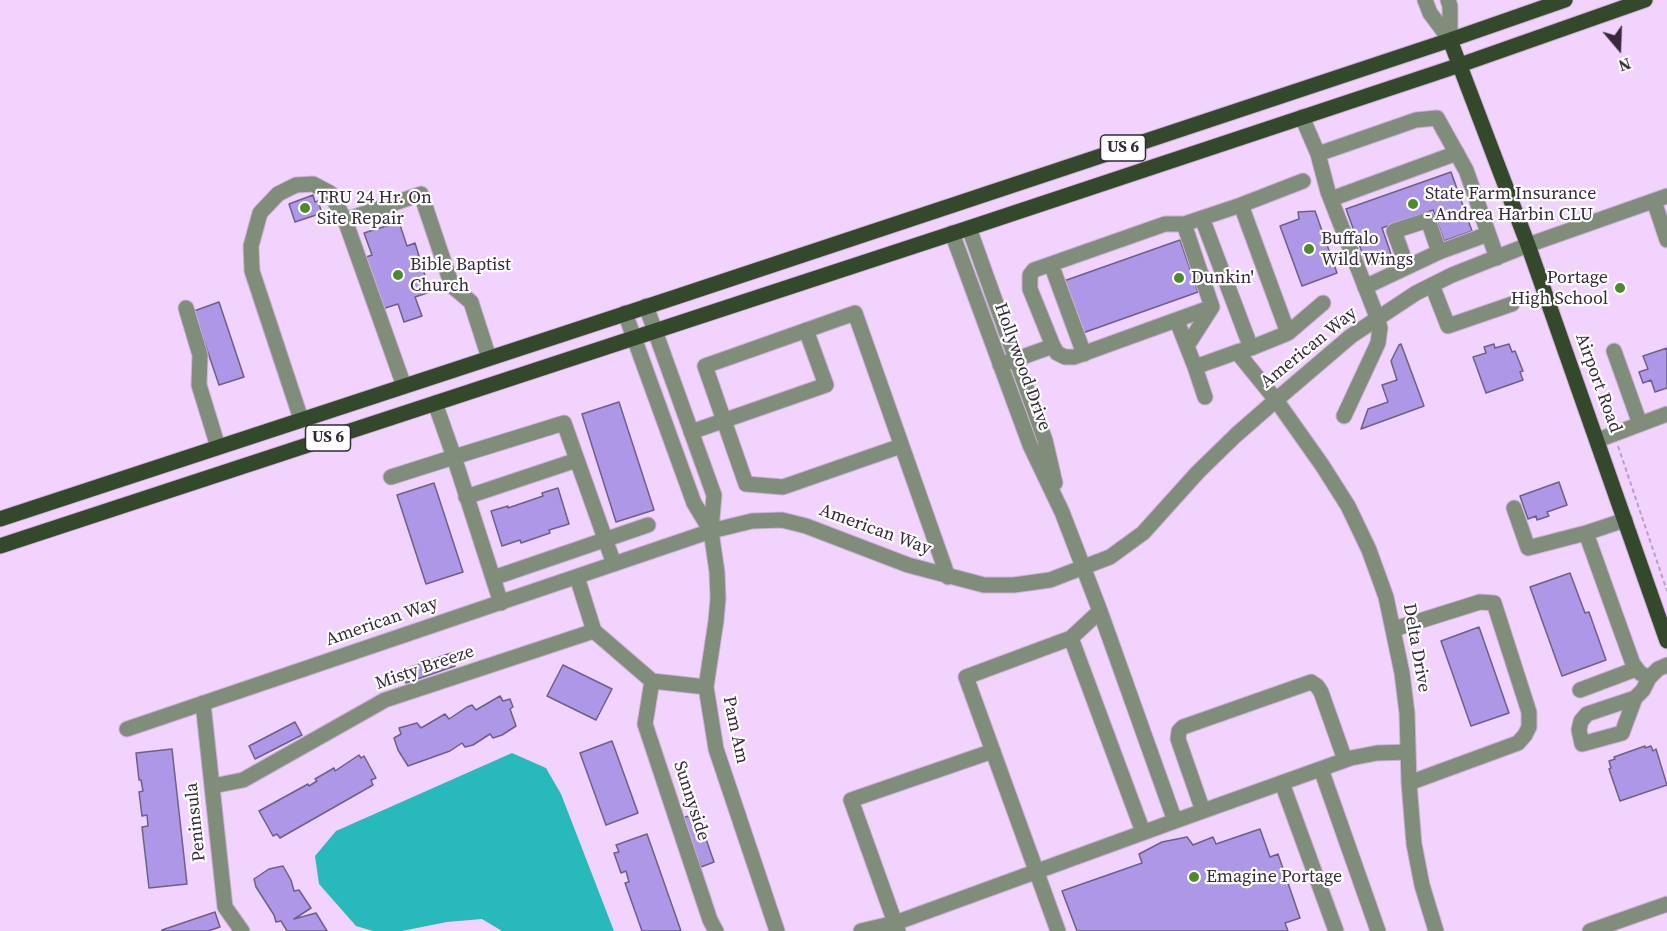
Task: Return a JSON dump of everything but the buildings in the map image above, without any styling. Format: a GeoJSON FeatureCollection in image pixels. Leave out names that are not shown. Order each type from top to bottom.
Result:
{"type":"FeatureCollection","features":[{"type":"Feature","properties":{"kind":"main road","name":"US 6"},"geometry":{"type":"LineString","coordinates":[[0,519],[1450,40],[1564,0]]}},
{"type":"Feature","properties":{"kind":"main road","name":"US 6"},"geometry":{"type":"LineString","coordinates":[[0,546],[969,228],[1460,65],[1645,0]]}},
{"type":"Feature","properties":{"kind":"main road","name":"Airport Road"},"geometry":{"type":"LineString","coordinates":[[1450,40],[1528,245],[1667,640]]}},
{"type":"Feature","properties":{"kind":"street"},"geometry":{"type":"LineString","coordinates":[[1425,0],[1430,13],[1450,40]]}},
{"type":"Feature","properties":{"kind":"street"},"geometry":{"type":"LineString","coordinates":[[1448,0],[1450,40]]}},
{"type":"Feature","properties":{"kind":"street"},"geometry":{"type":"LineString","coordinates":[[1302,117],[1318,154],[1330,199],[1380,328],[1378,343],[1344,416]]}},
{"type":"Feature","properties":{"kind":"street"},"geometry":{"type":"LineString","coordinates":[[1318,154],[1416,120],[1437,118],[1466,170],[1497,258]]}},
{"type":"Feature","properties":{"kind":"street"},"geometry":{"type":"LineString","coordinates":[[1330,199],[1457,153]]}},
{"type":"Feature","properties":{"kind":"street"},"geometry":{"type":"LineString","coordinates":[[1212,307],[1084,354],[1065,357],[1057,353],[1053,346],[1030,289],[1030,275],[1034,270],[1166,224],[1184,224],[1303,181]]}},
{"type":"Feature","properties":{"kind":"street"},"geometry":{"type":"LineString","coordinates":[[301,419],[252,271],[251,246],[260,213],[278,194],[296,185],[313,184],[330,193],[345,220],[404,386]]}},
{"type":"Feature","properties":{"kind":"street"},"geometry":{"type":"LineString","coordinates":[[345,220],[421,194],[452,286],[471,302],[489,358]]}},
{"type":"Feature","properties":{"kind":"street"},"geometry":{"type":"LineString","coordinates":[[1660,199],[1667,240]]}},
{"type":"Feature","properties":{"kind":"street","name":"American Way"},"geometry":{"type":"LineString","coordinates":[[127,729],[711,531],[752,521],[782,520],[807,526],[908,565],[984,585],[1014,585],[1050,580],[1110,556],[1143,533],[1198,472],[1276,400],[1351,336],[1377,317],[1432,285],[1528,245],[1660,199]]}},
{"type":"Feature","properties":{"kind":"street"},"geometry":{"type":"LineString","coordinates":[[1241,204],[1288,333]]}},
{"type":"Feature","properties":{"kind":"street","name":"Delta Drive"},"geometry":{"type":"LineString","coordinates":[[1202,218],[1244,350],[1348,506],[1369,550],[1383,588],[1394,629],[1407,712],[1414,844],[1422,885],[1436,931]]}},
{"type":"Feature","properties":{"kind":"street"},"geometry":{"type":"LineString","coordinates":[[1407,267],[1394,231],[1428,219],[1439,252]]}},
{"type":"Feature","properties":{"kind":"street"},"geometry":{"type":"LineString","coordinates":[[1184,224],[1212,307]]}},
{"type":"Feature","properties":{"kind":"street","name":"Hollywood Drive"},"geometry":{"type":"LineString","coordinates":[[969,228],[1045,440],[1062,512]]}},
{"type":"Feature","properties":{"kind":"street","name":"Hollywood Drive"},"geometry":{"type":"LineString","coordinates":[[952,233],[1030,445],[1062,512],[1100,611],[1175,821]]}},
{"type":"Feature","properties":{"kind":"street"},"geometry":{"type":"LineString","coordinates":[[1365,287],[1439,252],[1488,234]]}},
{"type":"Feature","properties":{"kind":"street"},"geometry":{"type":"LineString","coordinates":[[1051,264],[1084,354]]}},
{"type":"Feature","properties":{"kind":"street"},"geometry":{"type":"LineString","coordinates":[[1432,285],[1448,326],[1512,304]]}},
{"type":"Feature","properties":{"kind":"street"},"geometry":{"type":"LineString","coordinates":[[1195,367],[1288,333],[1323,303]]}},
{"type":"Feature","properties":{"kind":"street","name":"Pam Am"},"geometry":{"type":"LineString","coordinates":[[646,306],[714,495],[711,531],[718,598],[706,687],[716,749],[777,931]]}},
{"type":"Feature","properties":{"kind":"street"},"geometry":{"type":"LineString","coordinates":[[1187,346],[1212,307]]}},
{"type":"Feature","properties":{"kind":"street"},"geometry":{"type":"LineString","coordinates":[[186,308],[200,355],[199,385],[218,447]]}},
{"type":"Feature","properties":{"kind":"street","name":"Pam Am"},"geometry":{"type":"LineString","coordinates":[[625,313],[694,503],[711,531]]}},
{"type":"Feature","properties":{"kind":"street"},"geometry":{"type":"LineString","coordinates":[[901,446],[783,487],[746,484],[705,366],[855,313],[948,577]]}},
{"type":"Feature","properties":{"kind":"street"},"geometry":{"type":"LineString","coordinates":[[1177,321],[1205,397]]}},
{"type":"Feature","properties":{"kind":"street"},"geometry":{"type":"LineString","coordinates":[[692,432],[826,385],[806,330]]}},
{"type":"Feature","properties":{"kind":"street"},"geometry":{"type":"LineString","coordinates":[[1000,364],[1053,346]]}},
{"type":"Feature","properties":{"kind":"street"},"geometry":{"type":"LineString","coordinates":[[1614,351],[1640,424]]}},
{"type":"Feature","properties":{"kind":"street"},"geometry":{"type":"LineString","coordinates":[[435,403],[501,603]]}},
{"type":"Feature","properties":{"kind":"street"},"geometry":{"type":"LineString","coordinates":[[1598,440],[1667,414]]}},
{"type":"Feature","properties":{"kind":"street"},"geometry":{"type":"LineString","coordinates":[[391,477],[564,423],[614,564]]}},
{"type":"Feature","properties":{"kind":"street"},"geometry":{"type":"LineString","coordinates":[[466,497],[577,460]]}},
{"type":"Feature","properties":{"kind":"street"},"geometry":{"type":"LineString","coordinates":[[1514,508],[1528,548],[1625,520]]}},
{"type":"Feature","properties":{"kind":"street"},"geometry":{"type":"LineString","coordinates":[[493,578],[648,525]]}},
{"type":"Feature","properties":{"kind":"street"},"geometry":{"type":"LineString","coordinates":[[1586,533],[1629,655],[1643,674],[1643,690],[1635,698]]}},
{"type":"Feature","properties":{"kind":"street"},"geometry":{"type":"LineString","coordinates":[[578,577],[594,631],[652,681],[706,687]]}},
{"type":"Feature","properties":{"kind":"street"},"geometry":{"type":"LineString","coordinates":[[1394,629],[1480,602],[1494,603],[1529,712],[1525,735],[1518,743],[1409,783]]}},
{"type":"Feature","properties":{"kind":"street"},"geometry":{"type":"LineString","coordinates":[[1058,931],[966,677],[1071,638],[1100,611]]}},
{"type":"Feature","properties":{"kind":"street","name":"Misty Breeze"},"geometry":{"type":"LineString","coordinates":[[213,786],[243,780],[385,700],[594,631]]}},
{"type":"Feature","properties":{"kind":"street"},"geometry":{"type":"LineString","coordinates":[[1071,638],[1143,832]]}},
{"type":"Feature","properties":{"kind":"street"},"geometry":{"type":"LineString","coordinates":[[1581,690],[1643,674],[1667,665]]}},
{"type":"Feature","properties":{"kind":"street","name":"Sunnyside"},"geometry":{"type":"LineString","coordinates":[[652,681],[645,724],[710,920],[716,931]]}},
{"type":"Feature","properties":{"kind":"street"},"geometry":{"type":"LineString","coordinates":[[1203,811],[1178,739],[1179,731],[1183,727],[1311,682],[1321,692],[1345,760]]}},
{"type":"Feature","properties":{"kind":"street","name":"Peninsula"},"geometry":{"type":"LineString","coordinates":[[203,703],[225,907],[242,931]]}},
{"type":"Feature","properties":{"kind":"street"},"geometry":{"type":"LineString","coordinates":[[896,927],[851,800],[993,751]]}},
{"type":"Feature","properties":{"kind":"street"},"geometry":{"type":"LineString","coordinates":[[861,931],[896,927],[1143,832],[1345,760],[1377,753],[1408,752]]}},
{"type":"Feature","properties":{"kind":"street"},"geometry":{"type":"LineString","coordinates":[[1321,769],[1378,931]]}},
{"type":"Feature","properties":{"kind":"street"},"geometry":{"type":"LineString","coordinates":[[1282,783],[1336,931]]}},
{"type":"Feature","properties":{"kind":"street"},"geometry":{"type":"LineString","coordinates":[[1590,931],[1667,904]]}},
{"type":"Feature","properties":{"kind":"path"},"geometry":{"type":"LineString","coordinates":[[1614,434],[1667,591]]}},
{"type":"Feature","properties":{"kind":"shaded area"},"geometry":{"type":"Polygon","coordinates":[[[512,753],[546,768],[561,794],[614,931],[502,931],[482,919],[447,922],[402,931],[373,931],[356,926],[319,884],[315,856],[336,831],[512,753]]]}},
{"type":"Feature","properties":{"kind":"place","name":"State Farm Insurance - Andrea Harbin CLU"},"geometry":{"type":"Point","coordinates":[1413,204]}},
{"type":"Feature","properties":{"kind":"place","name":"TRU 24 Hr. On Site Repair"},"geometry":{"type":"Point","coordinates":[305,208]}},
{"type":"Feature","properties":{"kind":"place","name":"Buffalo Wild Wings"},"geometry":{"type":"Point","coordinates":[1309,249]}},
{"type":"Feature","properties":{"kind":"place","name":"Bible Baptist Church"},"geometry":{"type":"Point","coordinates":[398,275]}},
{"type":"Feature","properties":{"kind":"place","name":"Dunkin'"},"geometry":{"type":"Point","coordinates":[1179,278]}},
{"type":"Feature","properties":{"kind":"place","name":"Portage High School"},"geometry":{"type":"Point","coordinates":[1620,288]}},
{"type":"Feature","properties":{"kind":"place","name":"Emagine Portage"},"geometry":{"type":"Point","coordinates":[1194,877]}}]}
